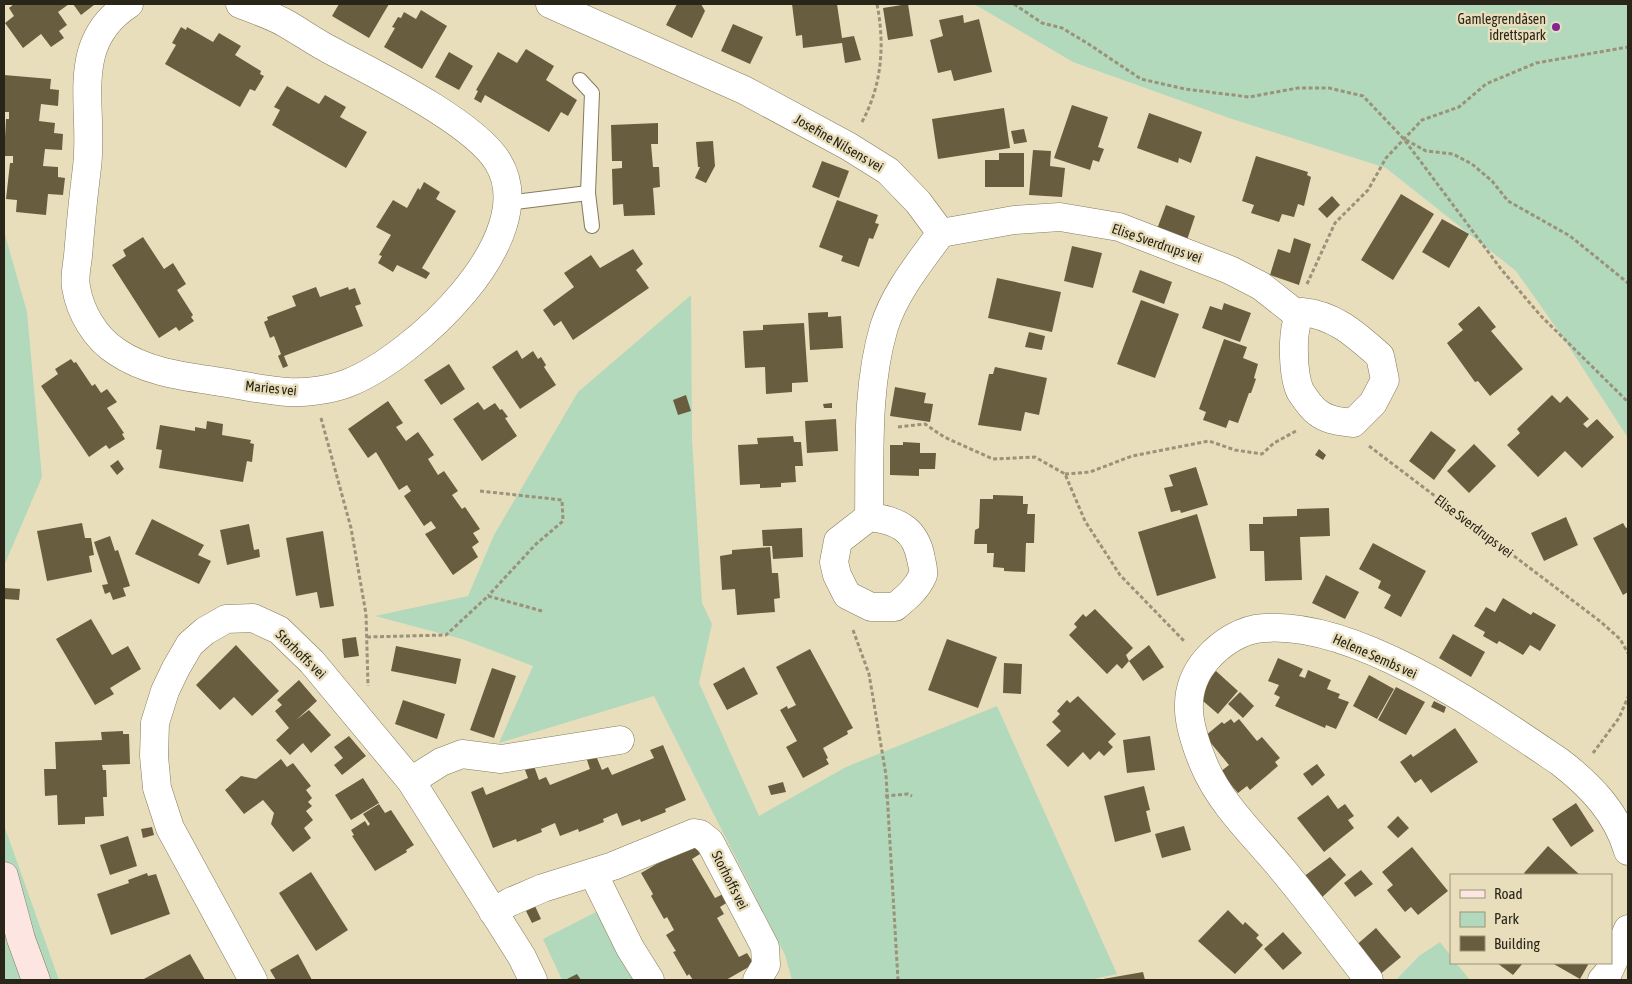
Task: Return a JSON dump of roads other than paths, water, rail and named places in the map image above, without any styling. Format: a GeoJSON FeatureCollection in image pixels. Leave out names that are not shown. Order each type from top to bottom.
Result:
{"type":"FeatureCollection","features":[{"type":"Feature","properties":{"kind":"street","name":"Maries vei"},"geometry":{"type":"LineString","coordinates":[[129,4],[116,12],[101,30],[91,55],[86,81],[88,153],[76,284],[82,307],[96,334],[115,351],[137,364],[168,373],[288,392],[313,391],[347,383],[385,362],[424,332],[469,285],[493,253],[503,230],[508,184],[499,163],[482,141],[388,81],[289,13],[240,4]]}},
{"type":"Feature","properties":{"kind":"street","name":"Josefine Nilsens vei"},"geometry":{"type":"LineString","coordinates":[[550,4],[744,90],[848,146],[888,171],[918,202],[941,233]]}},
{"type":"Feature","properties":{"kind":"street","name":"Elise Sverdrups vei"},"geometry":{"type":"LineString","coordinates":[[941,233],[1014,220],[1060,217],[1119,227],[1230,270],[1261,286],[1301,314],[1317,313],[1343,325],[1380,356],[1385,380],[1373,403],[1353,423],[1328,419],[1315,411],[1300,390],[1295,368],[1294,342],[1301,314]]}},
{"type":"Feature","properties":{"kind":"street"},"geometry":{"type":"LineString","coordinates":[[869,517],[870,430],[873,382],[884,326],[902,287],[941,233]]}},
{"type":"Feature","properties":{"kind":"street"},"geometry":{"type":"LineString","coordinates":[[869,517],[888,519],[904,527],[919,548],[924,573],[913,591],[895,608],[871,607],[847,595],[837,575],[834,562],[838,541],[869,517]]}},
{"type":"Feature","properties":{"kind":"street","name":"Storhoffs vei"},"geometry":{"type":"LineString","coordinates":[[253,980],[170,828],[157,788],[154,756],[155,723],[165,691],[190,644],[205,630],[226,619],[254,618],[280,630],[312,662],[354,710],[411,781],[522,957],[533,980]]}},
{"type":"Feature","properties":{"kind":"street","name":"Helene Sembs vei"},"geometry":{"type":"LineString","coordinates":[[1369,980],[1282,869],[1242,822],[1205,767],[1196,743],[1187,700],[1193,681],[1204,662],[1215,650],[1238,634],[1262,628],[1290,628],[1328,635],[1382,657],[1451,691],[1571,770],[1596,794],[1614,818],[1628,851]]}},
{"type":"Feature","properties":{"kind":"street"},"geometry":{"type":"LineString","coordinates":[[411,781],[441,762],[462,754],[501,760],[620,740]]}},
{"type":"Feature","properties":{"kind":"street","name":"Storhoffs vei"},"geometry":{"type":"LineString","coordinates":[[493,912],[510,902],[543,888],[593,873],[694,833],[706,837],[720,857],[765,947],[766,965],[757,980]]}},
{"type":"Feature","properties":{"kind":"street"},"geometry":{"type":"LineString","coordinates":[[593,873],[647,979]]}},
{"type":"Feature","properties":{"kind":"street"},"geometry":{"type":"LineString","coordinates":[[4,876],[21,939],[36,980]]}},
{"type":"Feature","properties":{"kind":"street"},"geometry":{"type":"LineString","coordinates":[[1602,980],[1608,973],[1628,929]]}},
{"type":"Feature","properties":{"kind":"lane"},"geometry":{"type":"LineString","coordinates":[[580,80],[592,94],[588,192],[592,226]]}},
{"type":"Feature","properties":{"kind":"lane"},"geometry":{"type":"LineString","coordinates":[[507,203],[588,192]]}},
{"type":"Feature","properties":{"kind":"place","name":"Gamlegrendåsen idrettspark"},"geometry":{"type":"Point","coordinates":[1556,27]}}]}
